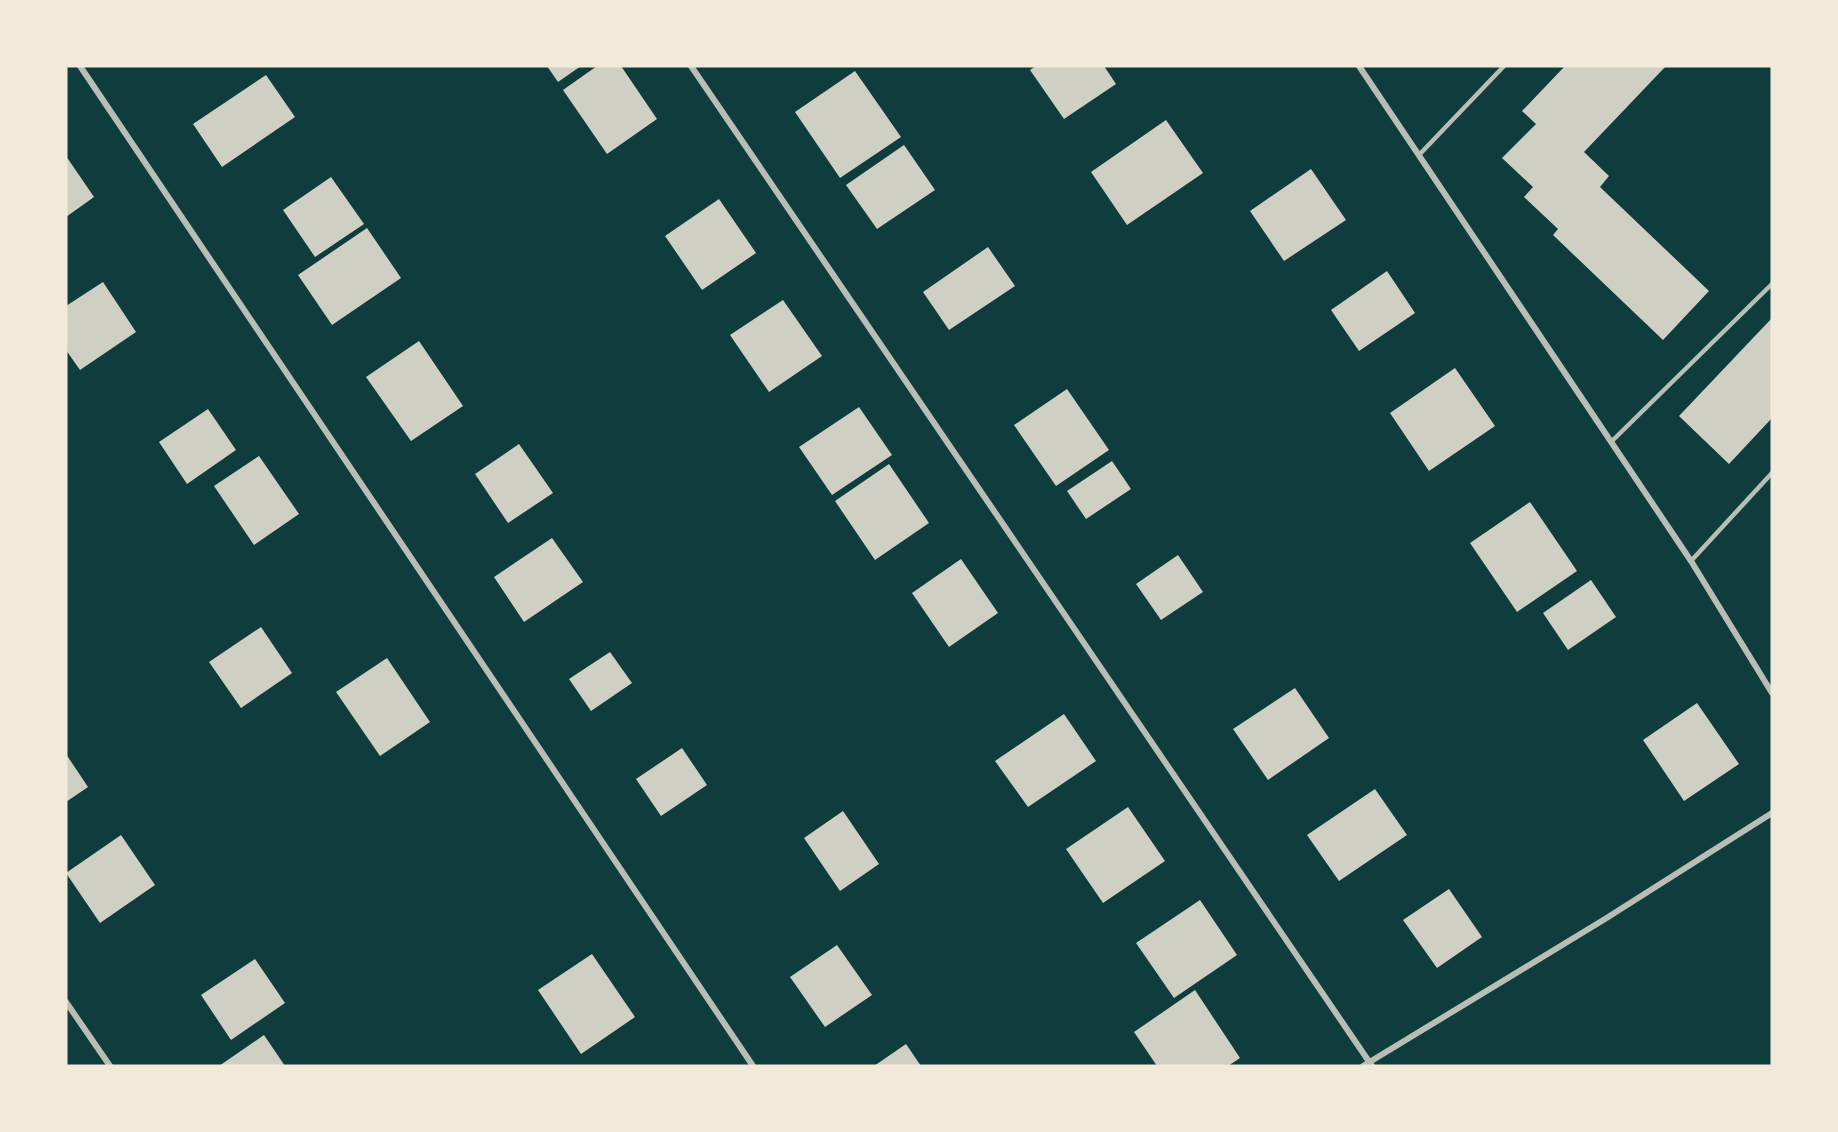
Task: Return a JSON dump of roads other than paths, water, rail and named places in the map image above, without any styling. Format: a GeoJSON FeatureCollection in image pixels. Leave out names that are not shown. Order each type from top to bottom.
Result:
{"type":"FeatureCollection","features":[{"type":"Feature","properties":{"kind":"street"},"geometry":{"type":"LineString","coordinates":[[80,66],[753,1066]]}},
{"type":"Feature","properties":{"kind":"street"},"geometry":{"type":"LineString","coordinates":[[691,66],[1371,1064]]}},
{"type":"Feature","properties":{"kind":"street"},"geometry":{"type":"LineString","coordinates":[[1359,66],[1691,561],[1772,693]]}},
{"type":"Feature","properties":{"kind":"street"},"geometry":{"type":"LineString","coordinates":[[1363,1066],[1371,1064],[1772,813]]}},
{"type":"Feature","properties":{"kind":"street"},"geometry":{"type":"LineString","coordinates":[[66,1002],[110,1066]]}},
{"type":"Feature","properties":{"kind":"lane"},"geometry":{"type":"LineString","coordinates":[[1419,155],[1503,66]]}},
{"type":"Feature","properties":{"kind":"lane"},"geometry":{"type":"LineString","coordinates":[[1611,442],[1772,284]]}},
{"type":"Feature","properties":{"kind":"lane"},"geometry":{"type":"LineString","coordinates":[[1691,561],[1772,473]]}}]}
